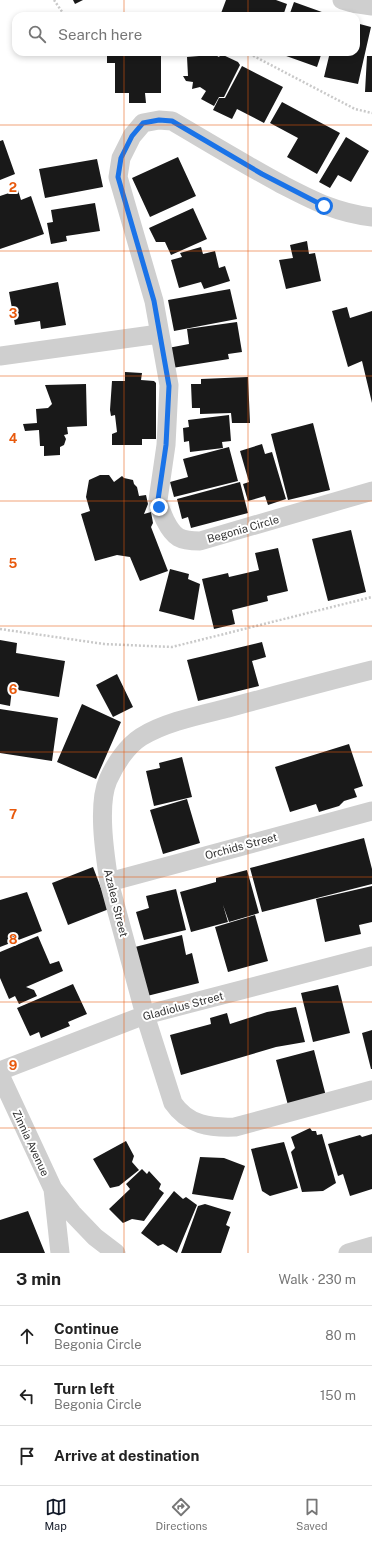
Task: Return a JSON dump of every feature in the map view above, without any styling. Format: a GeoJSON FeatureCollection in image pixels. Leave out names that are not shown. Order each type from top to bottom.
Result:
{"type":"FeatureCollection","features":[{"type":"Feature","properties":{"kind":"street"},"geometry":{"type":"LineString","coordinates":[[342,0],[372,6]]}},
{"type":"Feature","properties":{"kind":"street","name":"Begonia Circle"},"geometry":{"type":"LineString","coordinates":[[372,218],[353,215],[324,206],[262,174],[172,121],[159,120],[143,123],[132,136],[121,158],[118,177],[154,301],[169,386],[166,445],[158,500],[159,507],[171,533],[185,541],[200,541],[372,491]]}},
{"type":"Feature","properties":{"kind":"street"},"geometry":{"type":"LineString","coordinates":[[0,356],[159,334]]}},
{"type":"Feature","properties":{"kind":"street","name":"Azalea Street"},"geometry":{"type":"LineString","coordinates":[[372,670],[196,716],[156,729],[140,737],[117,763],[108,781],[103,800],[106,864],[109,882],[145,1015],[173,1103],[179,1111],[191,1120],[204,1126],[221,1128],[235,1127],[372,1090]]}},
{"type":"Feature","properties":{"kind":"street","name":"Orchids Street"},"geometry":{"type":"LineString","coordinates":[[109,882],[372,811]]}},
{"type":"Feature","properties":{"kind":"street","name":"Gladiolus Street"},"geometry":{"type":"LineString","coordinates":[[0,1071],[145,1015],[372,956]]}},
{"type":"Feature","properties":{"kind":"street","name":"Zinnia Avenue"},"geometry":{"type":"LineString","coordinates":[[0,1075],[53,1189]]}},
{"type":"Feature","properties":{"kind":"street"},"geometry":{"type":"LineString","coordinates":[[53,1189],[60,1253]]}},
{"type":"Feature","properties":{"kind":"street"},"geometry":{"type":"LineString","coordinates":[[53,1189],[76,1218],[95,1237],[116,1253]]}},
{"type":"Feature","properties":{"kind":"street"},"geometry":{"type":"LineString","coordinates":[[348,1253],[372,1246]]}},
{"type":"Feature","properties":{"kind":"path"},"geometry":{"type":"LineString","coordinates":[[54,0],[62,12]]}},
{"type":"Feature","properties":{"kind":"path"},"geometry":{"type":"LineString","coordinates":[[254,56],[355,109],[372,113]]}},
{"type":"Feature","properties":{"kind":"path"},"geometry":{"type":"LineString","coordinates":[[0,629],[104,644],[172,647],[372,597]]}},
{"type":"Feature","properties":{"kind":"building"},"geometry":{"type":"Polygon","coordinates":[[[73,0],[83,0],[75,4],[73,0]]]}},
{"type":"Feature","properties":{"kind":"building"},"geometry":{"type":"Polygon","coordinates":[[[226,0],[276,0],[287,4],[284,12],[222,12],[226,0]]]}},
{"type":"Feature","properties":{"kind":"building"},"geometry":{"type":"Polygon","coordinates":[[[294,2],[322,12],[290,12],[294,2]]]}},
{"type":"Feature","properties":{"kind":"building"},"geometry":{"type":"Polygon","coordinates":[[[360,24],[371,27],[358,84],[324,77],[329,56],[360,56],[360,24]]]}},
{"type":"Feature","properties":{"kind":"building"},"geometry":{"type":"Polygon","coordinates":[[[107,56],[161,56],[161,93],[145,93],[146,103],[129,103],[129,93],[115,93],[115,63],[107,63],[107,56]]]}},
{"type":"Feature","properties":{"kind":"building"},"geometry":{"type":"Polygon","coordinates":[[[225,56],[238,62],[240,65],[224,97],[219,97],[214,106],[201,99],[206,91],[200,87],[192,89],[193,82],[186,81],[183,76],[188,76],[187,57],[225,56]]]}},
{"type":"Feature","properties":{"kind":"building"},"geometry":{"type":"Polygon","coordinates":[[[286,56],[321,56],[317,67],[286,56]]]}},
{"type":"Feature","properties":{"kind":"building"},"geometry":{"type":"Polygon","coordinates":[[[367,56],[372,56],[372,92],[365,92],[367,56]]]}},
{"type":"Feature","properties":{"kind":"building"},"geometry":{"type":"Polygon","coordinates":[[[242,66],[283,87],[264,123],[237,109],[232,119],[213,110],[219,98],[225,98],[242,66]]]}},
{"type":"Feature","properties":{"kind":"building"},"geometry":{"type":"Polygon","coordinates":[[[282,102],[340,133],[317,174],[287,157],[298,138],[270,123],[282,102]]]}},
{"type":"Feature","properties":{"kind":"building"},"geometry":{"type":"Polygon","coordinates":[[[346,137],[369,151],[351,182],[338,175],[330,188],[319,182],[346,137]]]}},
{"type":"Feature","properties":{"kind":"building"},"geometry":{"type":"Polygon","coordinates":[[[3,140],[15,174],[0,180],[0,141],[3,140]]]}},
{"type":"Feature","properties":{"kind":"building"},"geometry":{"type":"Polygon","coordinates":[[[178,157],[196,196],[150,217],[132,178],[178,157]]]}},
{"type":"Feature","properties":{"kind":"building"},"geometry":{"type":"Polygon","coordinates":[[[97,159],[103,187],[45,198],[39,169],[97,159]]]}},
{"type":"Feature","properties":{"kind":"building"},"geometry":{"type":"Polygon","coordinates":[[[18,190],[21,200],[31,196],[44,234],[0,249],[0,196],[18,190]]]}},
{"type":"Feature","properties":{"kind":"building"},"geometry":{"type":"Polygon","coordinates":[[[95,203],[100,231],[66,236],[67,241],[51,244],[47,223],[53,222],[51,210],[95,203]]]}},
{"type":"Feature","properties":{"kind":"building"},"geometry":{"type":"Polygon","coordinates":[[[193,208],[207,239],[171,255],[165,242],[156,242],[149,228],[193,208]]]}},
{"type":"Feature","properties":{"kind":"building"},"geometry":{"type":"Polygon","coordinates":[[[307,241],[309,254],[315,253],[321,281],[286,289],[279,260],[293,258],[290,245],[307,241]]]}},
{"type":"Feature","properties":{"kind":"building"},"geometry":{"type":"Polygon","coordinates":[[[201,247],[203,254],[215,251],[219,268],[225,266],[230,281],[204,289],[201,282],[179,288],[171,260],[182,257],[180,253],[201,247]]]}},
{"type":"Feature","properties":{"kind":"building"},"geometry":{"type":"Polygon","coordinates":[[[58,282],[66,325],[41,329],[40,321],[15,325],[9,292],[58,282]]]}},
{"type":"Feature","properties":{"kind":"building"},"geometry":{"type":"Polygon","coordinates":[[[230,289],[237,319],[174,331],[168,300],[230,289]]]}},
{"type":"Feature","properties":{"kind":"building"},"geometry":{"type":"Polygon","coordinates":[[[347,307],[350,318],[372,311],[372,403],[362,361],[348,367],[332,311],[347,307]]]}},
{"type":"Feature","properties":{"kind":"building"},"geometry":{"type":"Polygon","coordinates":[[[237,322],[242,352],[228,354],[229,359],[172,368],[168,348],[189,344],[187,329],[237,322]]]}},
{"type":"Feature","properties":{"kind":"building"},"geometry":{"type":"Polygon","coordinates":[[[125,372],[142,373],[141,380],[154,381],[156,383],[156,439],[142,439],[142,445],[112,445],[112,434],[117,432],[115,415],[111,416],[110,410],[112,381],[125,381],[125,372]]]}},
{"type":"Feature","properties":{"kind":"building"},"geometry":{"type":"Polygon","coordinates":[[[248,377],[250,423],[232,423],[231,413],[200,414],[200,408],[192,408],[191,384],[201,384],[201,379],[248,377]]]}},
{"type":"Feature","properties":{"kind":"building"},"geometry":{"type":"Polygon","coordinates":[[[86,384],[87,426],[67,427],[68,434],[64,435],[66,439],[64,445],[60,447],[60,455],[44,456],[44,446],[40,446],[39,430],[25,431],[23,424],[37,423],[36,409],[48,408],[52,404],[45,385],[86,384]]]}},
{"type":"Feature","properties":{"kind":"building"},"geometry":{"type":"Polygon","coordinates":[[[229,415],[231,441],[222,442],[223,448],[190,452],[189,441],[184,442],[183,428],[189,427],[188,420],[229,415]]]}},
{"type":"Feature","properties":{"kind":"building"},"geometry":{"type":"Polygon","coordinates":[[[313,423],[330,490],[288,500],[271,434],[313,423]]]}},
{"type":"Feature","properties":{"kind":"building"},"geometry":{"type":"Polygon","coordinates":[[[262,444],[265,454],[272,452],[286,499],[268,505],[265,496],[248,501],[243,484],[249,482],[240,451],[262,444]]]}},
{"type":"Feature","properties":{"kind":"building"},"geometry":{"type":"Polygon","coordinates":[[[229,447],[238,481],[174,497],[170,482],[188,477],[183,459],[229,447]]]}},
{"type":"Feature","properties":{"kind":"building"},"geometry":{"type":"Polygon","coordinates":[[[100,475],[109,475],[114,482],[122,476],[133,480],[137,487],[139,496],[146,495],[148,504],[144,514],[151,512],[153,523],[151,527],[168,571],[140,581],[130,557],[117,555],[95,561],[81,514],[90,511],[86,497],[89,480],[100,475]]]}},
{"type":"Feature","properties":{"kind":"building"},"geometry":{"type":"Polygon","coordinates":[[[240,482],[248,513],[191,528],[188,517],[182,519],[177,499],[240,482]]]}},
{"type":"Feature","properties":{"kind":"building"},"geometry":{"type":"Polygon","coordinates":[[[351,530],[366,592],[328,601],[312,539],[351,530]]]}},
{"type":"Feature","properties":{"kind":"building"},"geometry":{"type":"Polygon","coordinates":[[[278,548],[288,591],[267,596],[268,601],[232,610],[235,624],[214,629],[202,579],[228,573],[229,577],[259,570],[255,553],[278,548]]]}},
{"type":"Feature","properties":{"kind":"building"},"geometry":{"type":"Polygon","coordinates":[[[170,569],[189,574],[188,579],[200,584],[194,620],[159,611],[170,569]]]}},
{"type":"Feature","properties":{"kind":"building"},"geometry":{"type":"Polygon","coordinates":[[[0,640],[17,643],[16,653],[65,661],[59,697],[12,689],[10,706],[0,704],[0,640]]]}},
{"type":"Feature","properties":{"kind":"building"},"geometry":{"type":"Polygon","coordinates":[[[262,642],[266,657],[252,661],[259,686],[198,701],[187,660],[262,642]]]}},
{"type":"Feature","properties":{"kind":"building"},"geometry":{"type":"Polygon","coordinates":[[[117,674],[133,707],[113,717],[96,685],[117,674]]]}},
{"type":"Feature","properties":{"kind":"building"},"geometry":{"type":"Polygon","coordinates":[[[82,704],[121,722],[96,779],[57,762],[82,704]]]}},
{"type":"Feature","properties":{"kind":"building"},"geometry":{"type":"Polygon","coordinates":[[[0,709],[58,718],[52,761],[0,753],[0,709]]]}},
{"type":"Feature","properties":{"kind":"building"},"geometry":{"type":"Polygon","coordinates":[[[349,744],[363,786],[354,789],[357,797],[344,801],[339,806],[319,812],[316,804],[290,812],[275,767],[349,744]]]}},
{"type":"Feature","properties":{"kind":"building"},"geometry":{"type":"Polygon","coordinates":[[[182,757],[192,797],[154,806],[146,771],[160,768],[159,763],[182,757]]]}},
{"type":"Feature","properties":{"kind":"building"},"geometry":{"type":"Polygon","coordinates":[[[187,799],[200,843],[163,854],[150,810],[187,799]]]}},
{"type":"Feature","properties":{"kind":"building"},"geometry":{"type":"Polygon","coordinates":[[[364,838],[372,869],[372,884],[262,912],[250,868],[364,838]]]}},
{"type":"Feature","properties":{"kind":"building"},"geometry":{"type":"Polygon","coordinates":[[[93,867],[109,909],[68,925],[52,883],[93,867]]]}},
{"type":"Feature","properties":{"kind":"building"},"geometry":{"type":"Polygon","coordinates":[[[247,870],[259,913],[229,922],[223,905],[228,922],[191,932],[180,892],[216,882],[216,878],[247,870]]]}},
{"type":"Feature","properties":{"kind":"building"},"geometry":{"type":"Polygon","coordinates":[[[372,886],[372,922],[359,925],[361,934],[325,942],[316,899],[372,886]]]}},
{"type":"Feature","properties":{"kind":"building"},"geometry":{"type":"Polygon","coordinates":[[[176,889],[186,930],[144,940],[136,912],[149,908],[146,896],[176,889]]]}},
{"type":"Feature","properties":{"kind":"building"},"geometry":{"type":"Polygon","coordinates":[[[27,892],[42,931],[0,947],[0,900],[27,892]]]}},
{"type":"Feature","properties":{"kind":"building"},"geometry":{"type":"Polygon","coordinates":[[[255,915],[268,961],[228,972],[215,927],[255,915]]]}},
{"type":"Feature","properties":{"kind":"building"},"geometry":{"type":"Polygon","coordinates":[[[182,935],[186,955],[192,953],[199,983],[147,996],[135,947],[182,935]]]}},
{"type":"Feature","properties":{"kind":"building"},"geometry":{"type":"Polygon","coordinates":[[[38,936],[50,964],[59,961],[63,971],[26,987],[34,990],[37,996],[19,1004],[15,996],[9,999],[0,978],[0,952],[38,936]]]}},
{"type":"Feature","properties":{"kind":"building"},"geometry":{"type":"Polygon","coordinates":[[[73,984],[87,1014],[68,1022],[70,1026],[41,1038],[39,1032],[30,1036],[17,1008],[73,984]]]}},
{"type":"Feature","properties":{"kind":"building"},"geometry":{"type":"Polygon","coordinates":[[[338,985],[350,1033],[313,1042],[301,993],[338,985]]]}},
{"type":"Feature","properties":{"kind":"building"},"geometry":{"type":"Polygon","coordinates":[[[296,1007],[305,1042],[276,1047],[181,1075],[170,1035],[211,1024],[210,1018],[227,1013],[230,1024],[267,1012],[296,1007]]]}},
{"type":"Feature","properties":{"kind":"building"},"geometry":{"type":"Polygon","coordinates":[[[372,1030],[372,1069],[371,1069],[362,1033],[372,1030]]]}},
{"type":"Feature","properties":{"kind":"building"},"geometry":{"type":"Polygon","coordinates":[[[314,1050],[327,1100],[289,1109],[276,1060],[314,1050]]]}},
{"type":"Feature","properties":{"kind":"building"},"geometry":{"type":"Polygon","coordinates":[[[310,1128],[312,1131],[316,1131],[317,1135],[322,1134],[336,1183],[323,1191],[302,1192],[291,1152],[295,1148],[291,1137],[310,1128]]]}},
{"type":"Feature","properties":{"kind":"building"},"geometry":{"type":"Polygon","coordinates":[[[372,1134],[372,1189],[350,1196],[343,1174],[338,1176],[328,1144],[360,1135],[362,1137],[372,1134]]]}},
{"type":"Feature","properties":{"kind":"building"},"geometry":{"type":"Polygon","coordinates":[[[126,1141],[134,1156],[132,1162],[139,1170],[119,1186],[110,1188],[93,1159],[126,1141]]]}},
{"type":"Feature","properties":{"kind":"building"},"geometry":{"type":"Polygon","coordinates":[[[284,1142],[298,1188],[270,1196],[262,1191],[251,1149],[284,1142]]]}},
{"type":"Feature","properties":{"kind":"building"},"geometry":{"type":"Polygon","coordinates":[[[200,1157],[224,1158],[245,1166],[233,1200],[192,1194],[200,1157]]]}},
{"type":"Feature","properties":{"kind":"building"},"geometry":{"type":"Polygon","coordinates":[[[142,1169],[147,1174],[149,1171],[161,1184],[159,1189],[164,1193],[144,1221],[132,1219],[123,1223],[109,1209],[130,1189],[126,1184],[142,1169]]]}},
{"type":"Feature","properties":{"kind":"building"},"geometry":{"type":"Polygon","coordinates":[[[174,1191],[183,1199],[186,1197],[197,1205],[177,1253],[163,1244],[158,1246],[141,1233],[174,1191]]]}},
{"type":"Feature","properties":{"kind":"building"},"geometry":{"type":"Polygon","coordinates":[[[205,1204],[231,1212],[226,1225],[230,1227],[221,1253],[181,1253],[198,1206],[205,1204]]]}},
{"type":"Feature","properties":{"kind":"building"},"geometry":{"type":"Polygon","coordinates":[[[28,1211],[45,1253],[0,1253],[0,1220],[28,1211]]]}},
{"type":"Feature","properties":{"kind":"route"},"geometry":{"type":"LineString","coordinates":[[159,507],[158,500],[166,445],[169,386],[154,301],[137,238],[118,177],[121,158],[132,136],[143,123],[159,120],[172,121],[262,174],[324,206]]}}]}
